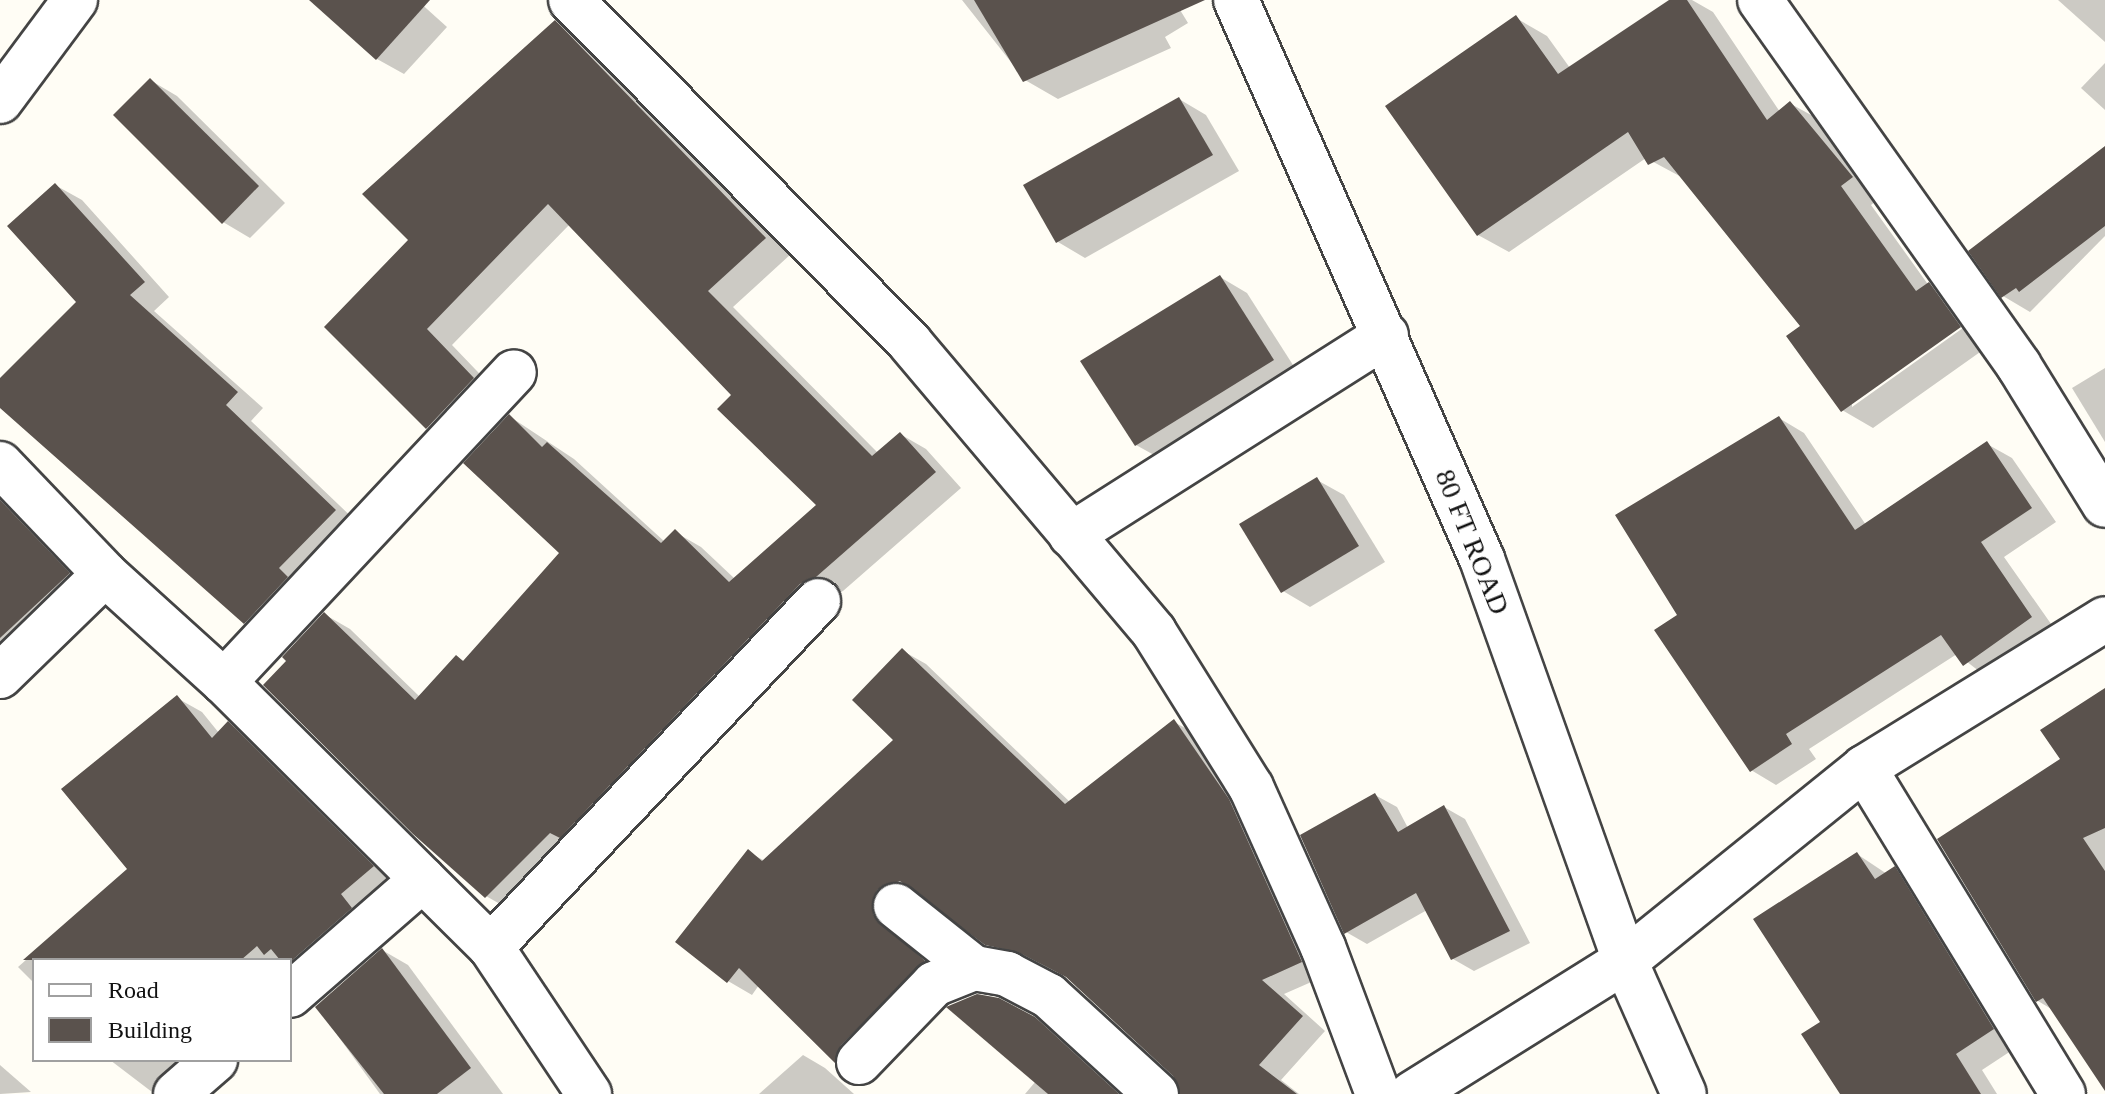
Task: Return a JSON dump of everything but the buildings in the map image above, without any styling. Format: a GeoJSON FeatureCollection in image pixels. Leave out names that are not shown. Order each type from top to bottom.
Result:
{"type":"FeatureCollection","features":[{"type":"Feature","properties":{"kind":"street"},"geometry":{"type":"LineString","coordinates":[[0,101],[75,0]]}},
{"type":"Feature","properties":{"kind":"street"},"geometry":{"type":"LineString","coordinates":[[571,0],[910,343],[1154,632],[1251,787],[1323,947],[1378,1094]]}},
{"type":"Feature","properties":{"kind":"street","name":"80 FT ROAD"},"geometry":{"type":"LineString","coordinates":[[1236,0],[1482,559],[1625,961],[1684,1094]]}},
{"type":"Feature","properties":{"kind":"street"},"geometry":{"type":"LineString","coordinates":[[1760,0],[2019,366],[2105,505]]}},
{"type":"Feature","properties":{"kind":"street"},"geometry":{"type":"LineString","coordinates":[[1071,535],[1386,335]]}},
{"type":"Feature","properties":{"kind":"street"},"geometry":{"type":"LineString","coordinates":[[224,682],[514,372]]}},
{"type":"Feature","properties":{"kind":"street"},"geometry":{"type":"LineString","coordinates":[[0,464],[105,574],[224,682],[491,947],[589,1094]]}},
{"type":"Feature","properties":{"kind":"street"},"geometry":{"type":"LineString","coordinates":[[0,676],[105,574]]}},
{"type":"Feature","properties":{"kind":"street"},"geometry":{"type":"LineString","coordinates":[[491,947],[818,601]]}},
{"type":"Feature","properties":{"kind":"street"},"geometry":{"type":"LineString","coordinates":[[1412,1094],[1625,961],[1864,768],[2105,619]]}},
{"type":"Feature","properties":{"kind":"street"},"geometry":{"type":"LineString","coordinates":[[1864,768],[2063,1094]]}},
{"type":"Feature","properties":{"kind":"street"},"geometry":{"type":"LineString","coordinates":[[292,993],[423,879]]}},
{"type":"Feature","properties":{"kind":"street"},"geometry":{"type":"LineString","coordinates":[[896,906],[974,968],[1007,974],[1049,996],[1156,1094]]}},
{"type":"Feature","properties":{"kind":"street"},"geometry":{"type":"LineString","coordinates":[[859,1062],[934,984],[974,968]]}},
{"type":"Feature","properties":{"kind":"street"},"geometry":{"type":"LineString","coordinates":[[176,1094],[213,1062]]}}]}
